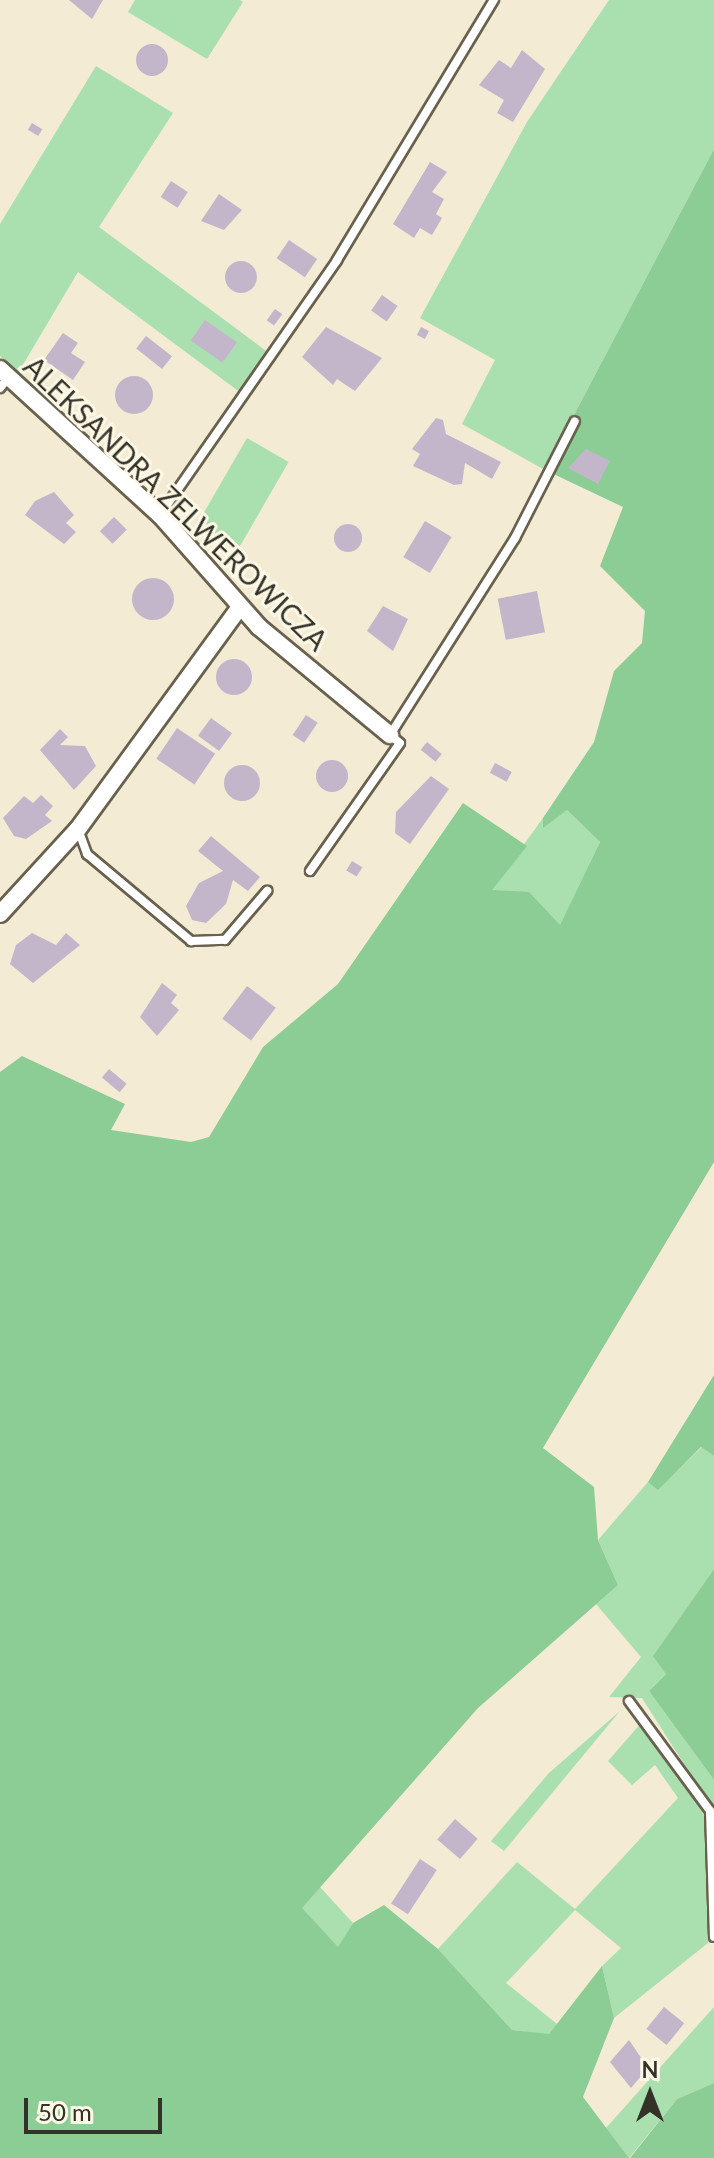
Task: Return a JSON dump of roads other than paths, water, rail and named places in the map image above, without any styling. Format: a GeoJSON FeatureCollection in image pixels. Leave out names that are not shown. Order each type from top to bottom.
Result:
{"type":"FeatureCollection","features":[{"type":"Feature","properties":{"kind":"street","name":"ALEKSANDRA ZELWEROWICZA"},"geometry":{"type":"LineString","coordinates":[[3,378],[160,515],[240,607],[390,735]]}},
{"type":"Feature","properties":{"kind":"street"},"geometry":{"type":"LineString","coordinates":[[0,914],[78,829],[240,607]]}},
{"type":"Feature","properties":{"kind":"lane"},"geometry":{"type":"LineString","coordinates":[[160,515],[337,260],[494,0]]}},
{"type":"Feature","properties":{"kind":"lane"},"geometry":{"type":"LineString","coordinates":[[310,871],[400,743],[390,735],[515,538],[575,421]]}},
{"type":"Feature","properties":{"kind":"lane"},"geometry":{"type":"LineString","coordinates":[[78,829],[87,854],[191,941],[225,940],[267,891]]}},
{"type":"Feature","properties":{"kind":"lane"},"geometry":{"type":"LineString","coordinates":[[629,1701],[710,1811],[714,1937]]}}]}
